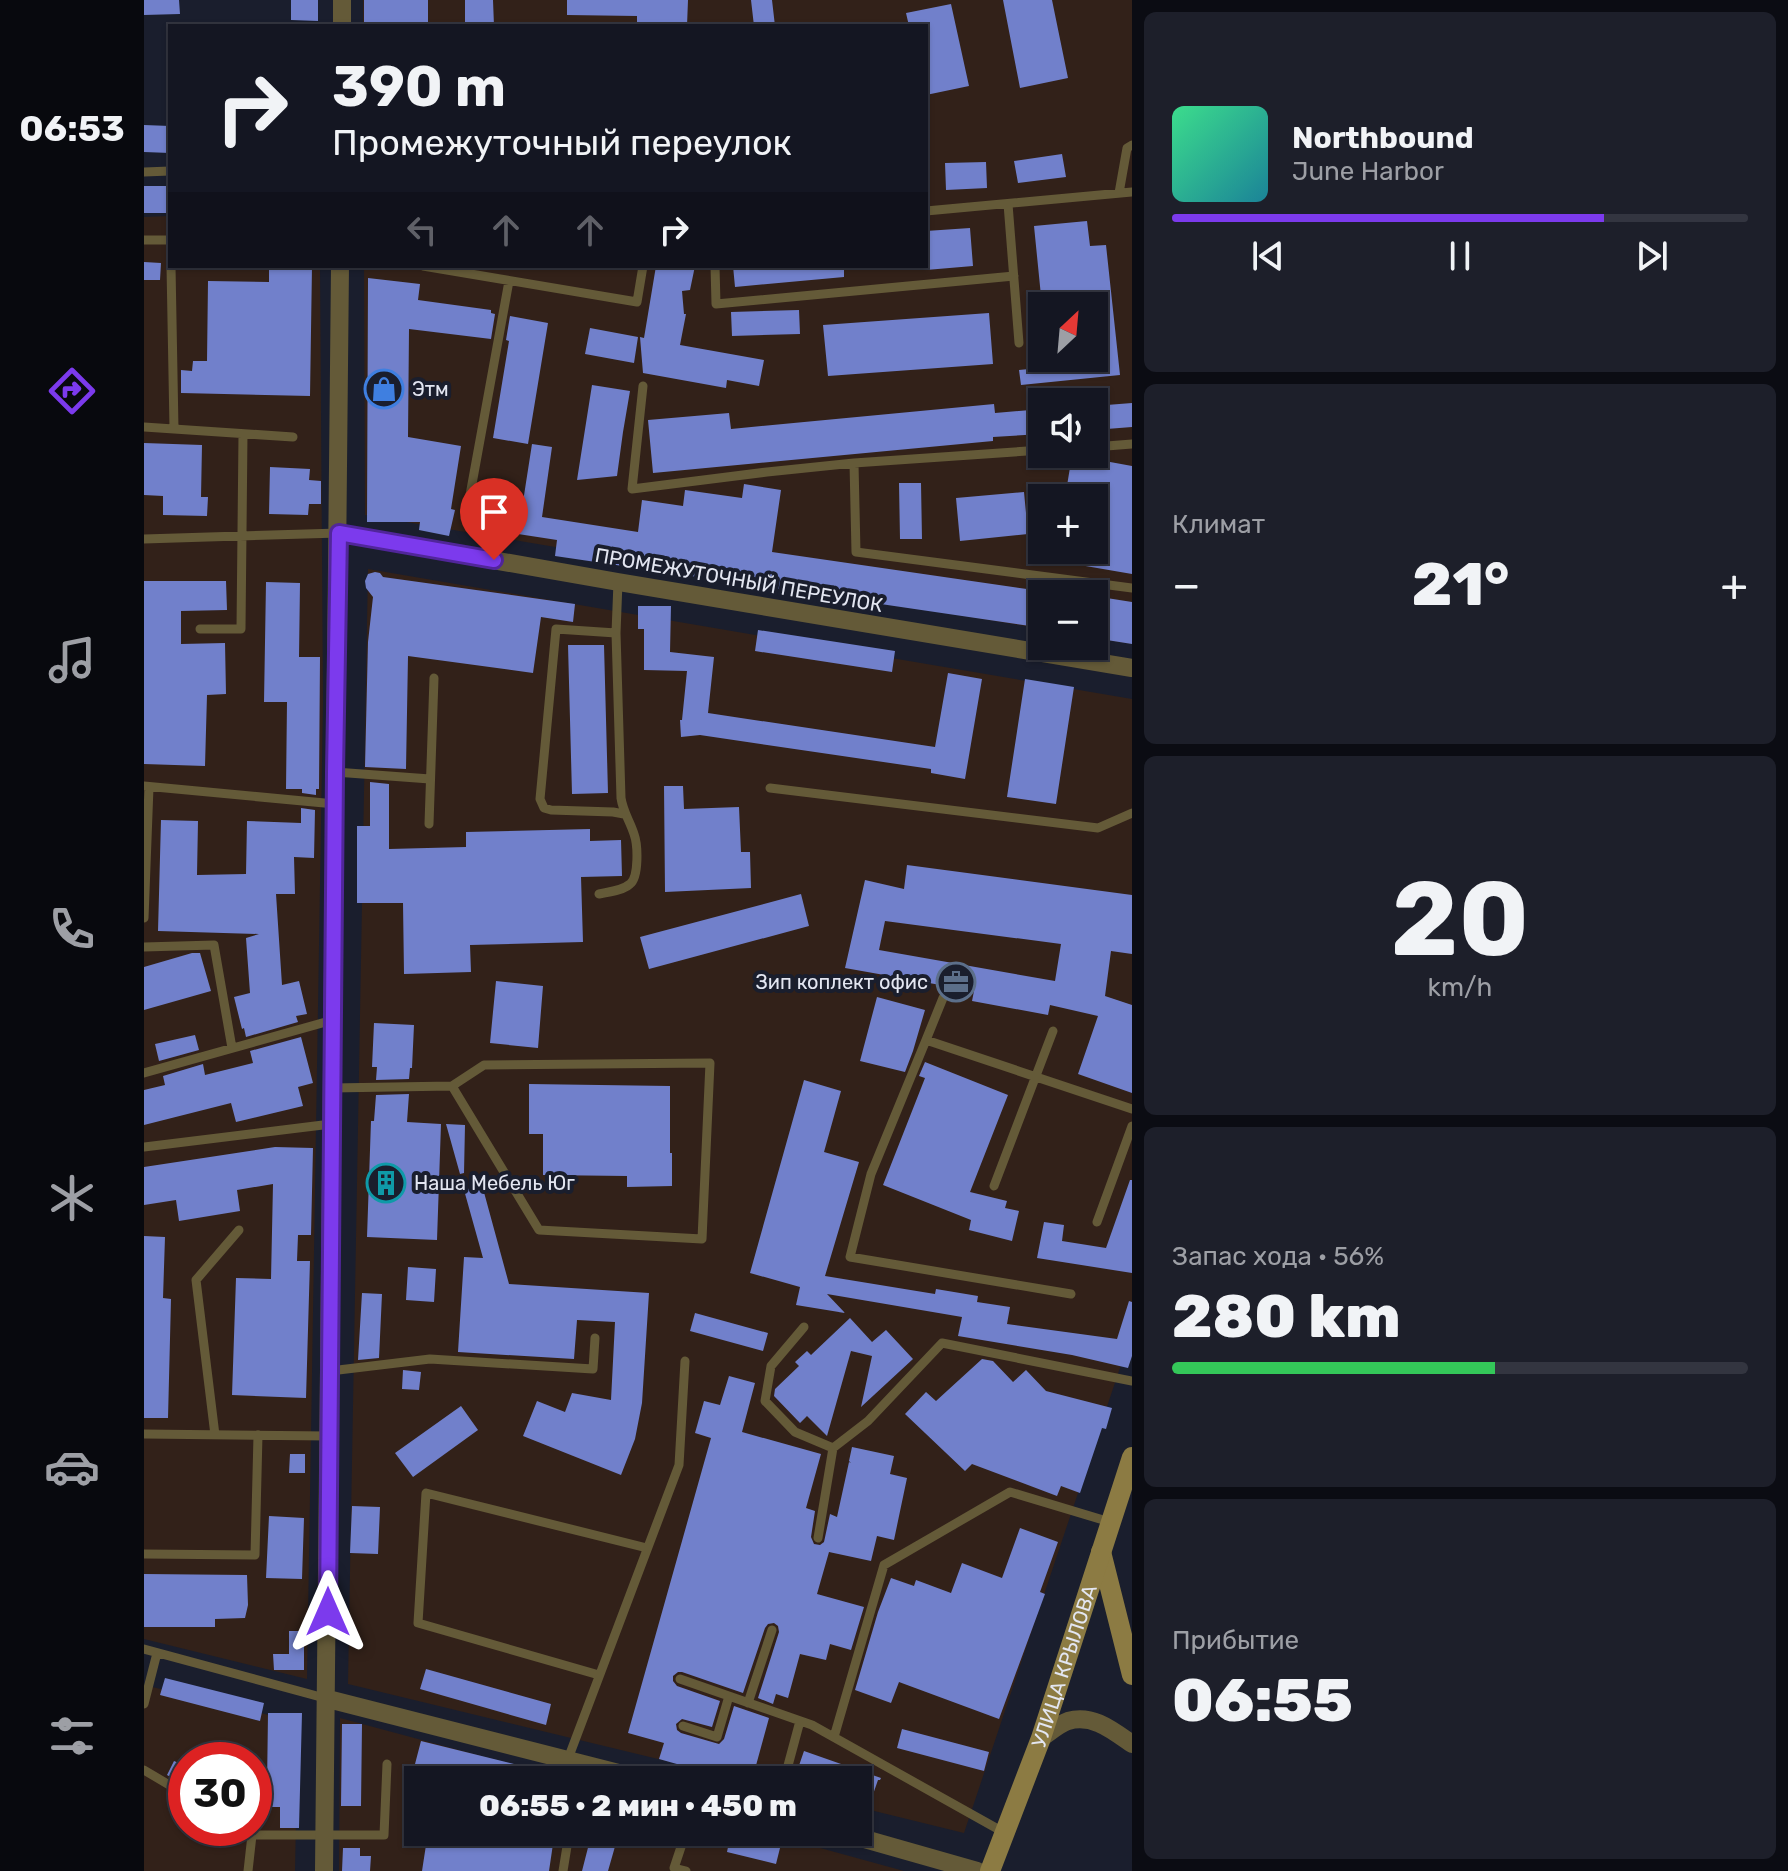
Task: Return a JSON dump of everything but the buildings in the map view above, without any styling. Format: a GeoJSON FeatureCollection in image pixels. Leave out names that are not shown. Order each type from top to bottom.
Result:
{"type":"FeatureCollection","features":[{"type":"Feature","properties":{"kind":"street"},"geometry":{"type":"LineString","coordinates":[[342,0],[342,24]]}},
{"type":"Feature","properties":{"kind":"street"},"geometry":{"type":"LineString","coordinates":[[324,1871],[340,268]]}},
{"type":"Feature","properties":{"kind":"street","name":"ПРОМЕЖУТОЧНЫЙ ПЕРЕУЛОК"},"geometry":{"type":"LineString","coordinates":[[339,533],[1132,668]]}},
{"type":"Feature","properties":{"kind":"street","name":"УЛИЦА КРЫЛОВА"},"geometry":{"type":"LineString","coordinates":[[990,1871],[1041,1738],[1132,1457]]}},
{"type":"Feature","properties":{"kind":"street"},"geometry":{"type":"LineString","coordinates":[[1101,1552],[1132,1675]]}},
{"type":"Feature","properties":{"kind":"street"},"geometry":{"type":"LineString","coordinates":[[328,1699],[590,1766]]}},
{"type":"Feature","properties":{"kind":"street"},"geometry":{"type":"LineString","coordinates":[[1041,1738],[1066,1722],[1089,1719],[1132,1744]]}},
{"type":"Feature","properties":{"kind":"street"},"geometry":{"type":"LineString","coordinates":[[872,1841],[977,1871]]}},
{"type":"Feature","properties":{"kind":"lane"},"geometry":{"type":"LineString","coordinates":[[1119,193],[1127,148],[1132,145]]}},
{"type":"Feature","properties":{"kind":"lane"},"geometry":{"type":"LineString","coordinates":[[144,172],[168,171]]}},
{"type":"Feature","properties":{"kind":"lane"},"geometry":{"type":"LineString","coordinates":[[928,211],[1132,192]]}},
{"type":"Feature","properties":{"kind":"lane"},"geometry":{"type":"LineString","coordinates":[[1008,204],[1019,343]]}},
{"type":"Feature","properties":{"kind":"lane"},"geometry":{"type":"LineString","coordinates":[[144,240],[168,240]]}},
{"type":"Feature","properties":{"kind":"lane"},"geometry":{"type":"LineString","coordinates":[[171,268],[174,429]]}},
{"type":"Feature","properties":{"kind":"lane"},"geometry":{"type":"LineString","coordinates":[[434,268],[637,302],[643,268]]}},
{"type":"Feature","properties":{"kind":"lane"},"geometry":{"type":"LineString","coordinates":[[715,268],[716,304],[1014,276]]}},
{"type":"Feature","properties":{"kind":"lane"},"geometry":{"type":"LineString","coordinates":[[470,495],[509,281]]}},
{"type":"Feature","properties":{"kind":"lane"},"geometry":{"type":"LineString","coordinates":[[643,386],[632,489],[854,463],[1028,451]]}},
{"type":"Feature","properties":{"kind":"lane"},"geometry":{"type":"LineString","coordinates":[[144,427],[293,437]]}},
{"type":"Feature","properties":{"kind":"lane"},"geometry":{"type":"LineString","coordinates":[[200,629],[241,629],[243,434]]}},
{"type":"Feature","properties":{"kind":"lane"},"geometry":{"type":"LineString","coordinates":[[1108,446],[1132,444]]}},
{"type":"Feature","properties":{"kind":"lane"},"geometry":{"type":"LineString","coordinates":[[854,463],[856,552],[1132,588]]}},
{"type":"Feature","properties":{"kind":"lane"},"geometry":{"type":"LineString","coordinates":[[144,539],[339,533]]}},
{"type":"Feature","properties":{"kind":"lane"},"geometry":{"type":"LineString","coordinates":[[599,894],[626,887],[635,875],[635,837],[624,814],[621,798],[616,633],[618,582]]}},
{"type":"Feature","properties":{"kind":"lane"},"geometry":{"type":"LineString","coordinates":[[616,633],[556,629],[540,799],[544,808],[551,810],[624,814]]}},
{"type":"Feature","properties":{"kind":"lane"},"geometry":{"type":"LineString","coordinates":[[429,824],[434,678]]}},
{"type":"Feature","properties":{"kind":"lane"},"geometry":{"type":"LineString","coordinates":[[335,772],[430,779]]}},
{"type":"Feature","properties":{"kind":"lane"},"geometry":{"type":"LineString","coordinates":[[144,918],[146,787],[335,804]]}},
{"type":"Feature","properties":{"kind":"lane"},"geometry":{"type":"LineString","coordinates":[[770,788],[1098,828],[1132,813]]}},
{"type":"Feature","properties":{"kind":"lane"},"geometry":{"type":"LineString","coordinates":[[144,947],[214,945],[232,1048]]}},
{"type":"Feature","properties":{"kind":"lane"},"geometry":{"type":"LineString","coordinates":[[943,998],[871,1174],[850,1257],[1071,1294]]}},
{"type":"Feature","properties":{"kind":"lane"},"geometry":{"type":"LineString","coordinates":[[144,1073],[333,1020]]}},
{"type":"Feature","properties":{"kind":"lane"},"geometry":{"type":"LineString","coordinates":[[994,1186],[1053,1031]]}},
{"type":"Feature","properties":{"kind":"lane"},"geometry":{"type":"LineString","coordinates":[[926,1040],[1132,1109]]}},
{"type":"Feature","properties":{"kind":"lane"},"geometry":{"type":"LineString","coordinates":[[332,1088],[452,1086],[484,1065],[710,1063],[702,1239],[539,1230],[452,1086]]}},
{"type":"Feature","properties":{"kind":"lane"},"geometry":{"type":"LineString","coordinates":[[144,1147],[332,1124]]}},
{"type":"Feature","properties":{"kind":"lane"},"geometry":{"type":"LineString","coordinates":[[1097,1222],[1132,1126]]}},
{"type":"Feature","properties":{"kind":"lane"},"geometry":{"type":"LineString","coordinates":[[215,1435],[196,1280],[239,1230]]}},
{"type":"Feature","properties":{"kind":"lane"},"geometry":{"type":"LineString","coordinates":[[804,1327],[771,1366],[765,1401],[795,1432],[833,1448]]}},
{"type":"Feature","properties":{"kind":"lane"},"geometry":{"type":"LineString","coordinates":[[330,1371],[430,1359],[593,1369],[595,1338]]}},
{"type":"Feature","properties":{"kind":"lane"},"geometry":{"type":"LineString","coordinates":[[818,1538],[833,1448],[868,1421],[942,1343],[1132,1381]]}},
{"type":"Feature","properties":{"kind":"lane"},"geometry":{"type":"LineString","coordinates":[[564,1766],[679,1465],[685,1361]]}},
{"type":"Feature","properties":{"kind":"lane"},"geometry":{"type":"LineString","coordinates":[[144,1434],[329,1436]]}},
{"type":"Feature","properties":{"kind":"lane"},"geometry":{"type":"LineString","coordinates":[[144,1554],[255,1555],[258,1435]]}},
{"type":"Feature","properties":{"kind":"lane"},"geometry":{"type":"LineString","coordinates":[[834,1737],[884,1565],[1010,1492],[1111,1522]]}},
{"type":"Feature","properties":{"kind":"lane"},"geometry":{"type":"LineString","coordinates":[[599,1675],[418,1623],[426,1493],[647,1548]]}},
{"type":"Feature","properties":{"kind":"lane"},"geometry":{"type":"LineString","coordinates":[[748,1703],[772,1630]]}},
{"type":"Feature","properties":{"kind":"lane"},"geometry":{"type":"LineString","coordinates":[[144,1649],[328,1699]]}},
{"type":"Feature","properties":{"kind":"lane"},"geometry":{"type":"LineString","coordinates":[[144,1704],[157,1653]]}},
{"type":"Feature","properties":{"kind":"lane"},"geometry":{"type":"LineString","coordinates":[[680,1679],[800,1721],[834,1737],[1005,1833]]}},
{"type":"Feature","properties":{"kind":"lane"},"geometry":{"type":"LineString","coordinates":[[683,1726],[717,1737],[729,1696]]}},
{"type":"Feature","properties":{"kind":"lane"},"geometry":{"type":"LineString","coordinates":[[788,1766],[800,1721]]}},
{"type":"Feature","properties":{"kind":"lane"},"geometry":{"type":"LineString","coordinates":[[272,1835],[384,1835],[387,1764]]}},
{"type":"Feature","properties":{"kind":"lane"},"geometry":{"type":"LineString","coordinates":[[144,1770],[168,1784]]}},
{"type":"Feature","properties":{"kind":"lane"},"geometry":{"type":"LineString","coordinates":[[248,1871],[251,1846]]}},
{"type":"Feature","properties":{"kind":"lane"},"geometry":{"type":"LineString","coordinates":[[563,1871],[567,1846]]}},
{"type":"Feature","properties":{"kind":"lane"},"geometry":{"type":"LineString","coordinates":[[681,1846],[674,1868],[686,1871]]}},
{"type":"Feature","properties":{"kind":"shaded area"},"geometry":{"type":"Polygon","coordinates":[[[363,0],[1132,0],[1132,644],[1108,640],[1108,580],[1028,580],[1028,627],[365,515],[364,268],[928,268],[928,24],[363,24],[363,0]]]}},
{"type":"Feature","properties":{"kind":"shaded area"},"geometry":{"type":"Polygon","coordinates":[[[168,216],[168,268],[320,268],[323,701],[307,1679],[144,1639],[144,217],[168,216]]]}},
{"type":"Feature","properties":{"kind":"shaded area"},"geometry":{"type":"Polygon","coordinates":[[[368,569],[1132,699],[1132,1332],[964,1833],[872,1810],[872,1766],[687,1766],[348,1684],[368,569]]]}},
{"type":"Feature","properties":{"kind":"shaded area"},"geometry":{"type":"Polygon","coordinates":[[[144,1685],[298,1722],[295,1871],[144,1871],[144,1685]]]}},
{"type":"Feature","properties":{"kind":"shaded area"},"geometry":{"type":"Polygon","coordinates":[[[340,1718],[519,1766],[404,1766],[404,1846],[813,1846],[904,1871],[339,1871],[340,1718]]]}},
{"type":"Feature","properties":{"kind":"place","name":"Этм"},"geometry":{"type":"Point","coordinates":[384,389]}},
{"type":"Feature","properties":{"kind":"place","name":"Зип коплект офис"},"geometry":{"type":"Point","coordinates":[956,982]}},
{"type":"Feature","properties":{"kind":"place","name":"Наша Мебель Юг"},"geometry":{"type":"Point","coordinates":[386,1183]}},
{"type":"Feature","properties":{"kind":"route"},"geometry":{"type":"LineString","coordinates":[[328,1612],[339,533],[494,560]]}}]}
